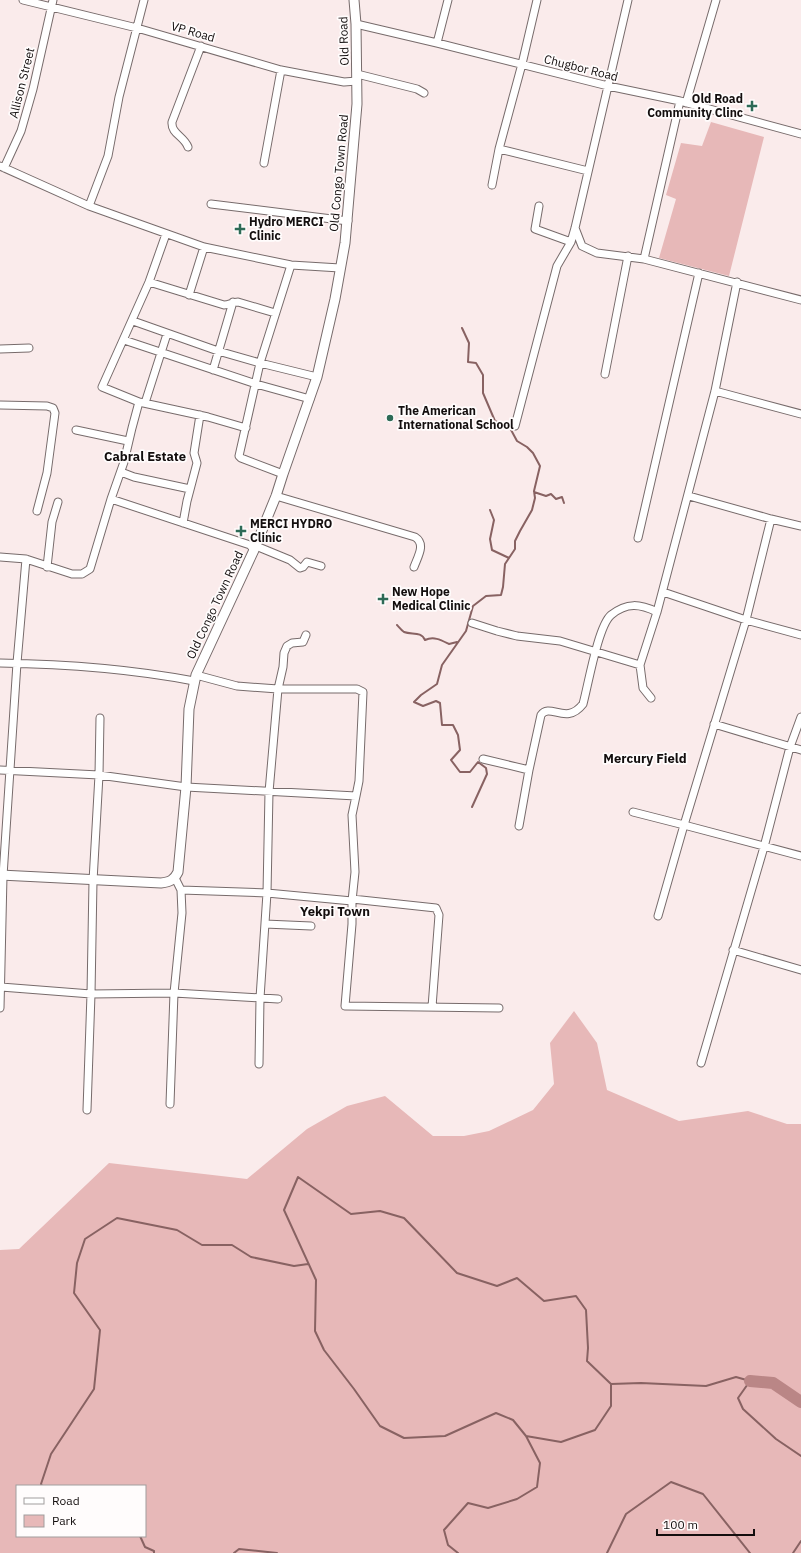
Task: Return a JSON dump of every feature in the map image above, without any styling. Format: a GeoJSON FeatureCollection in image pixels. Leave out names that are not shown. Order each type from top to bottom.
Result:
{"type":"FeatureCollection","features":[{"type":"Feature","properties":{"kind":"street","name":"VP Road"},"geometry":{"type":"LineString","coordinates":[[23,0],[52,4],[281,70],[344,82],[357,78],[417,89],[424,94]]}},
{"type":"Feature","properties":{"kind":"street"},"geometry":{"type":"LineString","coordinates":[[89,206],[108,156],[119,97],[144,0]]}},
{"type":"Feature","properties":{"kind":"street","name":"Old Road"},"geometry":{"type":"LineString","coordinates":[[354,0],[357,78]]}},
{"type":"Feature","properties":{"kind":"street"},"geometry":{"type":"LineString","coordinates":[[437,43],[448,0]]}},
{"type":"Feature","properties":{"kind":"street"},"geometry":{"type":"LineString","coordinates":[[492,185],[499,149],[522,64],[537,0]]}},
{"type":"Feature","properties":{"kind":"street"},"geometry":{"type":"LineString","coordinates":[[515,426],[556,266],[571,242],[575,228],[628,0]]}},
{"type":"Feature","properties":{"kind":"street"},"geometry":{"type":"LineString","coordinates":[[644,259],[683,102],[716,0]]}},
{"type":"Feature","properties":{"kind":"street","name":"Allison Street"},"geometry":{"type":"LineString","coordinates":[[2,167],[21,131],[33,89],[52,4]]}},
{"type":"Feature","properties":{"kind":"street","name":"Chugbor Road"},"geometry":{"type":"LineString","coordinates":[[356,24],[608,86],[683,102],[801,134]]}},
{"type":"Feature","properties":{"kind":"street"},"geometry":{"type":"LineString","coordinates":[[188,147],[186,142],[174,131],[172,122],[201,46]]}},
{"type":"Feature","properties":{"kind":"street"},"geometry":{"type":"LineString","coordinates":[[264,163],[281,70]]}},
{"type":"Feature","properties":{"kind":"street","name":"Old Congo Town Road"},"geometry":{"type":"LineString","coordinates":[[175,878],[179,864],[186,787],[188,709],[195,678],[255,548],[276,496],[317,377],[335,299],[348,221],[357,104],[357,78]]}},
{"type":"Feature","properties":{"kind":"street"},"geometry":{"type":"LineString","coordinates":[[499,149],[588,171]]}},
{"type":"Feature","properties":{"kind":"street"},"geometry":{"type":"LineString","coordinates":[[2,167],[89,206],[204,247],[291,265],[340,268]]}},
{"type":"Feature","properties":{"kind":"street"},"geometry":{"type":"LineString","coordinates":[[212,204],[348,221]]}},
{"type":"Feature","properties":{"kind":"street"},"geometry":{"type":"LineString","coordinates":[[539,206],[535,229],[571,242]]}},
{"type":"Feature","properties":{"kind":"street"},"geometry":{"type":"LineString","coordinates":[[575,228],[582,246],[597,253],[644,259],[737,282],[801,300]]}},
{"type":"Feature","properties":{"kind":"street"},"geometry":{"type":"LineString","coordinates":[[166,234],[133,321],[102,387],[142,402],[200,415],[246,428]]}},
{"type":"Feature","properties":{"kind":"street"},"geometry":{"type":"LineString","coordinates":[[189,295],[204,247]]}},
{"type":"Feature","properties":{"kind":"street"},"geometry":{"type":"LineString","coordinates":[[604,374],[628,256]]}},
{"type":"Feature","properties":{"kind":"street"},"geometry":{"type":"LineString","coordinates":[[283,474],[239,456],[260,364],[291,265]]}},
{"type":"Feature","properties":{"kind":"street"},"geometry":{"type":"LineString","coordinates":[[638,538],[699,273]]}},
{"type":"Feature","properties":{"kind":"street"},"geometry":{"type":"LineString","coordinates":[[149,282],[224,305],[228,305],[233,302],[275,313]]}},
{"type":"Feature","properties":{"kind":"street"},"geometry":{"type":"LineString","coordinates":[[651,698],[643,688],[640,665],[657,612],[689,496],[715,391],[737,282]]}},
{"type":"Feature","properties":{"kind":"street"},"geometry":{"type":"LineString","coordinates":[[213,370],[233,302]]}},
{"type":"Feature","properties":{"kind":"street"},"geometry":{"type":"LineString","coordinates":[[133,321],[167,334],[260,364],[317,377]]}},
{"type":"Feature","properties":{"kind":"street"},"geometry":{"type":"LineString","coordinates":[[0,558],[26,559],[72,574],[82,574],[90,568],[111,499],[121,472],[128,441],[167,334]]}},
{"type":"Feature","properties":{"kind":"street"},"geometry":{"type":"LineString","coordinates":[[124,340],[256,384],[310,399]]}},
{"type":"Feature","properties":{"kind":"street"},"geometry":{"type":"LineString","coordinates":[[0,349],[29,348]]}},
{"type":"Feature","properties":{"kind":"street"},"geometry":{"type":"LineString","coordinates":[[715,391],[801,414]]}},
{"type":"Feature","properties":{"kind":"street"},"geometry":{"type":"LineString","coordinates":[[0,405],[47,406],[53,408],[55,413],[47,473],[37,511]]}},
{"type":"Feature","properties":{"kind":"street"},"geometry":{"type":"LineString","coordinates":[[183,523],[190,489],[198,463],[194,452],[200,415]]}},
{"type":"Feature","properties":{"kind":"street"},"geometry":{"type":"LineString","coordinates":[[76,430],[128,441]]}},
{"type":"Feature","properties":{"kind":"street"},"geometry":{"type":"LineString","coordinates":[[121,472],[134,477],[190,489]]}},
{"type":"Feature","properties":{"kind":"street"},"geometry":{"type":"LineString","coordinates":[[276,496],[415,537],[420,540],[422,545],[414,567]]}},
{"type":"Feature","properties":{"kind":"street"},"geometry":{"type":"LineString","coordinates":[[689,496],[801,526]]}},
{"type":"Feature","properties":{"kind":"street"},"geometry":{"type":"LineString","coordinates":[[111,499],[250,545],[290,560],[300,568],[308,562],[321,566]]}},
{"type":"Feature","properties":{"kind":"street"},"geometry":{"type":"LineString","coordinates":[[48,566],[52,522],[58,502]]}},
{"type":"Feature","properties":{"kind":"street"},"geometry":{"type":"LineString","coordinates":[[658,916],[746,620],[771,519]]}},
{"type":"Feature","properties":{"kind":"street"},"geometry":{"type":"LineString","coordinates":[[0,1008],[2,875],[26,559]]}},
{"type":"Feature","properties":{"kind":"street"},"geometry":{"type":"LineString","coordinates":[[662,592],[746,620],[801,635]]}},
{"type":"Feature","properties":{"kind":"street"},"geometry":{"type":"LineString","coordinates":[[519,826],[529,770],[542,715],[548,710],[569,714],[578,711],[583,704],[596,652],[604,627],[610,616],[624,608],[634,605],[644,606],[657,612]]}},
{"type":"Feature","properties":{"kind":"street"},"geometry":{"type":"LineString","coordinates":[[472,623],[517,636],[560,641],[640,665]]}},
{"type":"Feature","properties":{"kind":"street"},"geometry":{"type":"LineString","coordinates":[[259,1064],[260,998],[267,893],[269,792],[278,689],[283,667],[284,653],[287,646],[292,643],[303,642],[306,635]]}},
{"type":"Feature","properties":{"kind":"street"},"geometry":{"type":"LineString","coordinates":[[0,663],[105,669],[195,678],[237,686],[278,689],[357,689],[363,692],[359,781],[352,815],[354,872],[352,924],[345,1006],[499,1008]]}},
{"type":"Feature","properties":{"kind":"street"},"geometry":{"type":"LineString","coordinates":[[701,1063],[764,847],[790,747],[801,716]]}},
{"type":"Feature","properties":{"kind":"street"},"geometry":{"type":"LineString","coordinates":[[87,1110],[93,881],[99,775],[100,718]]}},
{"type":"Feature","properties":{"kind":"street"},"geometry":{"type":"LineString","coordinates":[[714,724],[801,750]]}},
{"type":"Feature","properties":{"kind":"street"},"geometry":{"type":"LineString","coordinates":[[483,759],[529,770]]}},
{"type":"Feature","properties":{"kind":"street"},"geometry":{"type":"LineString","coordinates":[[0,770],[99,775],[186,787],[356,796]]}},
{"type":"Feature","properties":{"kind":"street"},"geometry":{"type":"LineString","coordinates":[[633,812],[801,856]]}},
{"type":"Feature","properties":{"kind":"street"},"geometry":{"type":"LineString","coordinates":[[2,875],[93,881],[161,883],[168,882],[175,878],[181,890],[182,913],[174,993],[170,1104]]}},
{"type":"Feature","properties":{"kind":"street"},"geometry":{"type":"LineString","coordinates":[[181,890],[267,893],[438,909],[439,915],[432,1007]]}},
{"type":"Feature","properties":{"kind":"street"},"geometry":{"type":"LineString","coordinates":[[265,924],[311,926]]}},
{"type":"Feature","properties":{"kind":"street"},"geometry":{"type":"LineString","coordinates":[[733,950],[801,970]]}},
{"type":"Feature","properties":{"kind":"street"},"geometry":{"type":"LineString","coordinates":[[0,987],[91,994],[174,993],[278,999]]}},
{"type":"Feature","properties":{"kind":"green space"},"geometry":{"type":"Polygon","coordinates":[[[711,122],[764,137],[729,276],[659,258],[676,199],[666,195],[681,143],[702,146],[711,122]]]}},
{"type":"Feature","properties":{"kind":"green space"},"geometry":{"type":"Polygon","coordinates":[[[574,1011],[597,1043],[607,1090],[679,1121],[748,1111],[787,1124],[801,1124],[801,1553],[0,1553],[0,1250],[19,1249],[109,1163],[247,1179],[307,1129],[347,1106],[385,1096],[433,1136],[464,1136],[489,1131],[533,1110],[554,1084],[550,1043],[574,1011]]]}},
{"type":"Feature","properties":{"kind":"waterway"},"geometry":{"type":"LineString","coordinates":[[462,328],[469,343],[468,362],[476,363],[483,375],[483,393],[495,421],[510,428],[517,441],[533,453],[540,466],[534,491],[535,498],[532,510],[515,541],[515,549],[505,564],[501,595],[486,596],[473,606],[466,631],[442,665],[437,684],[414,702],[423,706],[436,701],[440,703],[442,725],[453,725],[458,735],[460,750],[451,760],[460,772],[470,772],[478,762],[486,768],[487,774],[472,807]]}},
{"type":"Feature","properties":{"kind":"waterway"},"geometry":{"type":"LineString","coordinates":[[534,492],[546,496],[551,494],[556,499],[562,497],[564,503]]}},
{"type":"Feature","properties":{"kind":"waterway"},"geometry":{"type":"LineString","coordinates":[[490,510],[494,520],[490,539],[492,550],[509,558]]}},
{"type":"Feature","properties":{"kind":"waterway"},"geometry":{"type":"LineString","coordinates":[[397,625],[404,632],[419,634],[425,640],[434,638],[449,644],[457,642]]}},
{"type":"Feature","properties":{"kind":"waterway"},"geometry":{"type":"LineString","coordinates":[[458,1553],[448,1545],[444,1530],[468,1503],[488,1508],[517,1499],[537,1487],[540,1463],[526,1436],[513,1420],[496,1413],[445,1436],[404,1438],[380,1426],[324,1350],[315,1331],[316,1280],[284,1210],[298,1177],[351,1214],[380,1211],[404,1218],[457,1273],[497,1286],[517,1278],[544,1301],[576,1296],[586,1310],[588,1348],[587,1361],[611,1384],[641,1383],[706,1386],[736,1377],[750,1381],[738,1398],[743,1409],[776,1439],[801,1456]]}},
{"type":"Feature","properties":{"kind":"waterway"},"geometry":{"type":"LineString","coordinates":[[42,1485],[51,1454],[94,1389],[100,1330],[74,1293],[77,1263],[85,1239],[117,1218],[177,1230],[202,1245],[232,1245],[251,1257],[294,1266],[308,1264]]}},
{"type":"Feature","properties":{"kind":"waterway"},"geometry":{"type":"LineString","coordinates":[[750,1381],[773,1383],[801,1402]]}},
{"type":"Feature","properties":{"kind":"waterway"},"geometry":{"type":"LineString","coordinates":[[526,1436],[561,1442],[595,1430],[611,1406],[611,1384]]}},
{"type":"Feature","properties":{"kind":"waterway"},"geometry":{"type":"LineString","coordinates":[[607,1553],[626,1514],[671,1482],[703,1494],[750,1553]]}},
{"type":"Feature","properties":{"kind":"waterway"},"geometry":{"type":"LineString","coordinates":[[140,1537],[145,1547],[154,1551],[154,1553]]}},
{"type":"Feature","properties":{"kind":"waterway"},"geometry":{"type":"LineString","coordinates":[[793,1553],[801,1541]]}},
{"type":"Feature","properties":{"kind":"waterway"},"geometry":{"type":"LineString","coordinates":[[234,1553],[239,1549],[277,1553]]}},
{"type":"Feature","properties":{"kind":"place","name":"Old Road Community Clinc"},"geometry":{"type":"Point","coordinates":[752,106]}},
{"type":"Feature","properties":{"kind":"place","name":"Hydro MERCI Clinic"},"geometry":{"type":"Point","coordinates":[240,229]}},
{"type":"Feature","properties":{"kind":"place","name":"The American International School"},"geometry":{"type":"Point","coordinates":[390,418]}},
{"type":"Feature","properties":{"kind":"place","name":"MERCI HYDRO Clinic"},"geometry":{"type":"Point","coordinates":[241,531]}},
{"type":"Feature","properties":{"kind":"place","name":"New Hope Medical Clinic"},"geometry":{"type":"Point","coordinates":[383,599]}},
{"type":"Feature","properties":{"kind":"district","name":"Cabral Estate"},"geometry":{"type":"Point","coordinates":[145,456]}},
{"type":"Feature","properties":{"kind":"district","name":"Mercury Field"},"geometry":{"type":"Point","coordinates":[645,758]}},
{"type":"Feature","properties":{"kind":"district","name":"Yekpi Town"},"geometry":{"type":"Point","coordinates":[335,911]}}]}
